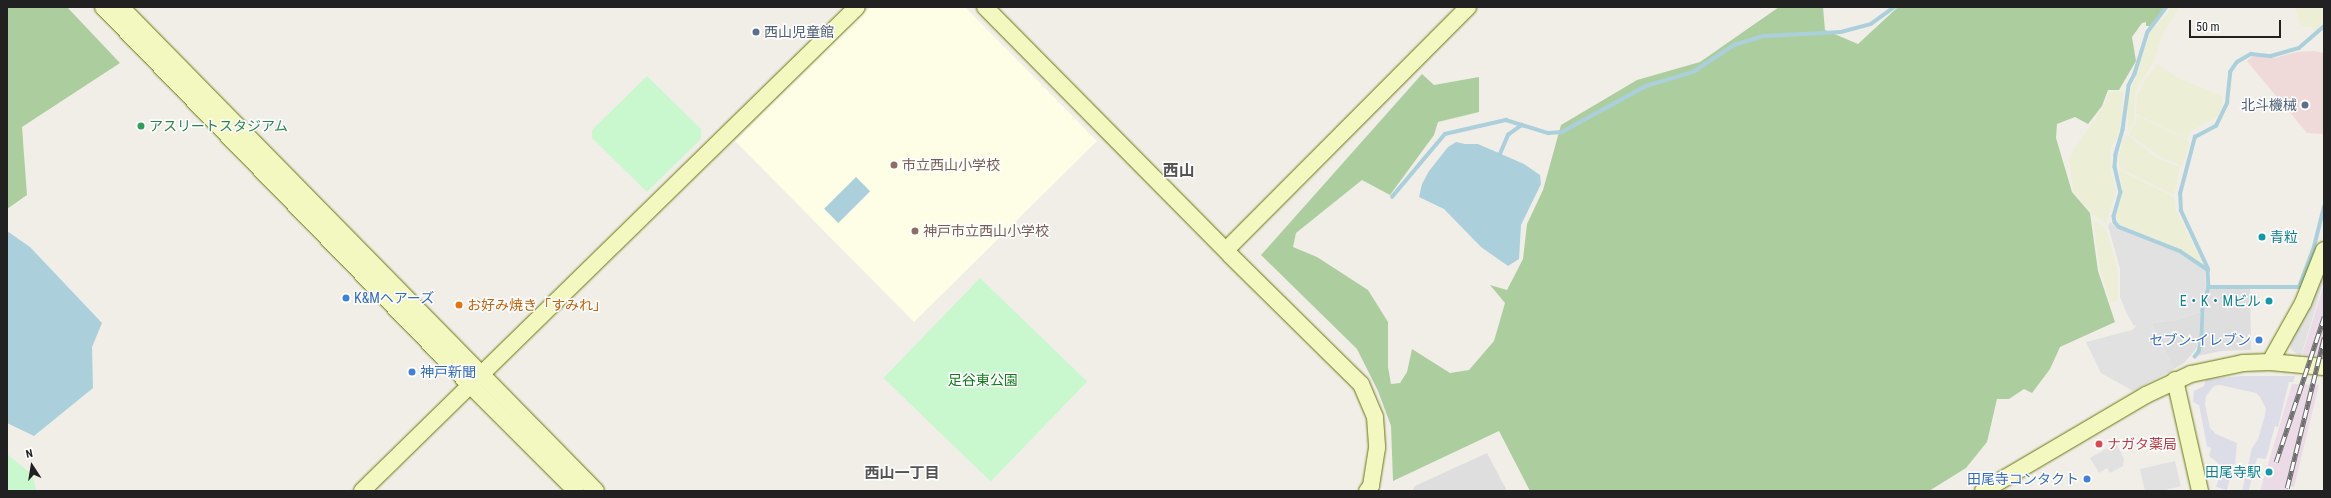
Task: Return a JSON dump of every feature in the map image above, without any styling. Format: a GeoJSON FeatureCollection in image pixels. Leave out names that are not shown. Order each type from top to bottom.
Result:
{"type":"FeatureCollection","features":[{"type":"Feature","properties":{"kind":"street"},"geometry":{"type":"LineString","coordinates":[[103,7],[470,386],[576,491]]}},
{"type":"Feature","properties":{"kind":"street"},"geometry":{"type":"LineString","coordinates":[[121,7],[596,491]]}},
{"type":"Feature","properties":{"kind":"street"},"geometry":{"type":"LineString","coordinates":[[362,491],[482,376],[857,7]]}},
{"type":"Feature","properties":{"kind":"street"},"geometry":{"type":"LineString","coordinates":[[985,7],[1361,384],[1375,417],[1377,448],[1371,486],[1367,491]]}},
{"type":"Feature","properties":{"kind":"street"},"geometry":{"type":"LineString","coordinates":[[1226,250],[1468,7]]}},
{"type":"Feature","properties":{"kind":"street"},"geometry":{"type":"LineString","coordinates":[[2270,362],[2305,297],[2324,250]]}},
{"type":"Feature","properties":{"kind":"street"},"geometry":{"type":"LineString","coordinates":[[1982,491],[2108,416],[2175,380],[2211,368],[2243,363],[2270,362],[2324,367]]}},
{"type":"Feature","properties":{"kind":"street"},"geometry":{"type":"LineString","coordinates":[[2175,380],[2200,491]]}},
{"type":"Feature","properties":{"kind":"shaded area","name":"神戸市立西山小学校"},"geometry":{"type":"Polygon","coordinates":[[[870,7],[965,7],[1097,141],[914,322],[735,141],[870,7]]]}},
{"type":"Feature","properties":{"kind":"shaded area"},"geometry":{"type":"Polygon","coordinates":[[[2170,7],[2180,7],[2163,33],[2154,61],[2138,86],[2135,95],[2134,122],[2128,131],[2128,101],[2151,31],[2168,13],[2170,7]]]}},
{"type":"Feature","properties":{"kind":"shaded area"},"geometry":{"type":"Polygon","coordinates":[[[2295,7],[2324,7],[2324,24],[2314,32],[2313,27],[2301,27],[2295,7]]]}},
{"type":"Feature","properties":{"kind":"shaded area"},"geometry":{"type":"Polygon","coordinates":[[[2314,51],[2324,53],[2324,134],[2307,133],[2247,61],[2253,56],[2274,58],[2297,52],[2314,51]]]}},
{"type":"Feature","properties":{"kind":"shaded area"},"geometry":{"type":"Polygon","coordinates":[[[2157,64],[2178,78],[2222,96],[2223,105],[2217,117],[2191,131],[2187,138],[2136,114],[2137,96],[2146,78],[2157,64]]]}},
{"type":"Feature","properties":{"kind":"shaded area"},"geometry":{"type":"Polygon","coordinates":[[[2123,91],[2122,114],[2118,136],[2110,149],[2111,171],[2116,190],[2106,224],[2093,215],[2073,191],[2069,157],[2105,104],[2109,92],[2123,91]]]}},
{"type":"Feature","properties":{"kind":"shaded area"},"geometry":{"type":"Polygon","coordinates":[[[2137,116],[2187,139],[2189,145],[2182,166],[2161,157],[2130,135],[2130,131],[2136,124],[2137,116]]]}},
{"type":"Feature","properties":{"kind":"shaded area"},"geometry":{"type":"Polygon","coordinates":[[[2127,135],[2158,159],[2180,167],[2174,195],[2119,168],[2119,157],[2123,140],[2127,135]]]}},
{"type":"Feature","properties":{"kind":"shaded area"},"geometry":{"type":"Polygon","coordinates":[[[2119,170],[2174,197],[2176,211],[2202,261],[2200,262],[2162,242],[2119,224],[2116,216],[2123,193],[2119,170]]]}},
{"type":"Feature","properties":{"kind":"shaded area"},"geometry":{"type":"Polygon","coordinates":[[[2093,220],[2104,226],[2109,238],[2117,268],[2118,300],[2111,303],[2100,270],[2093,220]]]}},
{"type":"Feature","properties":{"kind":"shaded area"},"geometry":{"type":"Polygon","coordinates":[[[2110,222],[2118,228],[2179,252],[2205,269],[2206,286],[2200,312],[2176,320],[2151,323],[2174,369],[2133,391],[2101,373],[2086,342],[2132,330],[2137,325],[2134,326],[2120,297],[2120,268],[2108,226],[2110,222]]]}},
{"type":"Feature","properties":{"kind":"shaded area"},"geometry":{"type":"Polygon","coordinates":[[[2322,273],[2324,273],[2324,280],[2301,356],[2291,350],[2290,344],[2322,273]]]}},
{"type":"Feature","properties":{"kind":"shaded area"},"geometry":{"type":"Polygon","coordinates":[[[2324,284],[2324,359],[2302,355],[2324,284]]]}},
{"type":"Feature","properties":{"kind":"shaded area"},"geometry":{"type":"Polygon","coordinates":[[[2210,286],[2250,287],[2251,350],[2221,351],[2198,356],[2203,343],[2205,310],[2210,286]]]}},
{"type":"Feature","properties":{"kind":"shaded area"},"geometry":{"type":"Polygon","coordinates":[[[2200,312],[2200,337],[2196,349],[2185,362],[2174,369],[2151,323],[2176,320],[2200,312]]]}},
{"type":"Feature","properties":{"kind":"shaded area"},"geometry":{"type":"Polygon","coordinates":[[[2242,376],[2295,376],[2293,382],[2289,382],[2278,427],[2275,426],[2266,459],[2257,458],[2249,490],[2251,491],[2242,491],[2252,448],[2258,439],[2265,415],[2266,409],[2260,397],[2256,393],[2220,385],[2214,386],[2206,396],[2205,404],[2210,428],[2216,434],[2237,443],[2235,465],[2233,464],[2227,490],[2216,487],[2219,478],[2214,476],[2218,463],[2209,456],[2211,448],[2207,446],[2199,405],[2193,402],[2194,391],[2204,386],[2206,379],[2242,376]]]}},
{"type":"Feature","properties":{"kind":"shaded area"},"geometry":{"type":"Polygon","coordinates":[[[2292,384],[2319,385],[2294,487],[2289,486],[2288,491],[2260,491],[2292,384]]]}},
{"type":"Feature","properties":{"kind":"shaded area"},"geometry":{"type":"Polygon","coordinates":[[[2116,443],[2124,459],[2123,466],[2110,473],[2107,468],[2099,473],[2090,458],[2116,443]]]}},
{"type":"Feature","properties":{"kind":"shaded area"},"geometry":{"type":"Polygon","coordinates":[[[1487,453],[1507,491],[1412,491],[1415,486],[1487,453]]]}},
{"type":"Feature","properties":{"kind":"shaded area"},"geometry":{"type":"Polygon","coordinates":[[[2175,461],[2181,486],[2161,491],[2145,491],[2140,469],[2175,461]]]}},
{"type":"Feature","properties":{"kind":"green space"},"geometry":{"type":"Polygon","coordinates":[[[7,7],[67,7],[120,63],[22,127],[27,195],[7,209],[7,7]]]}},
{"type":"Feature","properties":{"kind":"green space"},"geometry":{"type":"Polygon","coordinates":[[[1779,7],[1823,7],[1825,30],[1858,44],[1898,7],[2167,7],[2152,26],[2146,26],[2146,22],[2142,23],[2132,37],[2136,61],[2119,90],[2108,90],[2102,106],[2088,124],[2075,117],[2057,124],[2056,138],[2072,192],[2090,213],[2098,271],[2115,322],[2060,347],[2050,369],[2032,393],[2024,389],[2009,399],[1997,399],[1987,442],[1966,468],[1929,491],[1530,491],[1499,431],[1393,481],[1391,426],[1378,391],[1357,349],[1261,255],[1422,74],[1434,85],[1479,77],[1479,112],[1438,122],[1434,135],[1390,195],[1362,180],[1296,233],[1293,247],[1317,257],[1368,290],[1388,322],[1388,367],[1391,384],[1400,383],[1407,372],[1412,349],[1450,373],[1469,370],[1494,341],[1505,303],[1490,285],[1507,290],[1523,259],[1527,224],[1543,190],[1561,125],[1637,80],[1700,62],[1779,7]]]}},
{"type":"Feature","properties":{"kind":"green space"},"geometry":{"type":"Polygon","coordinates":[[[647,76],[701,129],[701,139],[647,192],[592,138],[592,130],[647,76]]]}},
{"type":"Feature","properties":{"kind":"green space","name":"足谷東公園"},"geometry":{"type":"Polygon","coordinates":[[[980,278],[1087,382],[991,481],[883,378],[980,278]]]}},
{"type":"Feature","properties":{"kind":"green space"},"geometry":{"type":"Polygon","coordinates":[[[7,454],[28,471],[34,480],[36,491],[7,491],[7,454]]]}},
{"type":"Feature","properties":{"kind":"water"},"geometry":{"type":"Polygon","coordinates":[[[1456,142],[1478,144],[1524,164],[1540,175],[1541,184],[1521,225],[1519,259],[1508,266],[1481,247],[1444,209],[1419,197],[1422,184],[1429,171],[1448,147],[1456,142]]]}},
{"type":"Feature","properties":{"kind":"water"},"geometry":{"type":"Polygon","coordinates":[[[856,177],[870,191],[838,223],[824,209],[856,177]]]}},
{"type":"Feature","properties":{"kind":"water"},"geometry":{"type":"Polygon","coordinates":[[[7,231],[30,247],[102,323],[92,347],[93,388],[34,436],[7,423],[7,231]]]}},
{"type":"Feature","properties":{"kind":"waterway"},"geometry":{"type":"LineString","coordinates":[[1500,154],[1508,135],[1522,125],[1549,133],[1562,132],[1646,86],[1693,72],[1734,45],[1764,36],[1841,32],[1871,24],[1894,7]]}},
{"type":"Feature","properties":{"kind":"waterway"},"geometry":{"type":"LineString","coordinates":[[2167,7],[2148,32],[2135,74],[2129,86],[2123,130],[2116,155],[2115,167],[2121,192],[2114,216],[2115,222],[2119,227],[2180,251],[2208,270],[2209,287],[2203,310],[2202,337],[2199,352],[2195,357]]}},
{"type":"Feature","properties":{"kind":"waterway"},"geometry":{"type":"LineString","coordinates":[[2208,269],[2181,211],[2180,194],[2195,137],[2216,126],[2227,103],[2230,72],[2237,62],[2251,54],[2271,56],[2299,48],[2324,26]]}},
{"type":"Feature","properties":{"kind":"waterway"},"geometry":{"type":"LineString","coordinates":[[1392,197],[1445,134],[1506,120],[1522,125]]}},
{"type":"Feature","properties":{"kind":"waterway"},"geometry":{"type":"LineString","coordinates":[[2209,287],[2299,287],[2314,247],[2324,207]]}},
{"type":"Feature","properties":{"kind":"railway"},"geometry":{"type":"LineString","coordinates":[[2276,462],[2324,317]]}},
{"type":"Feature","properties":{"kind":"railway"},"geometry":{"type":"LineString","coordinates":[[2287,488],[2324,337]]}},
{"type":"Feature","properties":{"kind":"place","name":"西山児童館"},"geometry":{"type":"Point","coordinates":[756,32]}},
{"type":"Feature","properties":{"kind":"place","name":"北斗機械"},"geometry":{"type":"Point","coordinates":[2305,105]}},
{"type":"Feature","properties":{"kind":"place","name":"アスリートスタジアム"},"geometry":{"type":"Point","coordinates":[141,126]}},
{"type":"Feature","properties":{"kind":"place","name":"市立西山小学校"},"geometry":{"type":"Point","coordinates":[894,165]}},
{"type":"Feature","properties":{"kind":"place","name":"神戸市立西山小学校"},"geometry":{"type":"Point","coordinates":[915,231]}},
{"type":"Feature","properties":{"kind":"place","name":"青粒"},"geometry":{"type":"Point","coordinates":[2262,237]}},
{"type":"Feature","properties":{"kind":"place","name":"K&Mヘアーズ"},"geometry":{"type":"Point","coordinates":[346,298]}},
{"type":"Feature","properties":{"kind":"place","name":"E・K・Mビル"},"geometry":{"type":"Point","coordinates":[2269,301]}},
{"type":"Feature","properties":{"kind":"place","name":"お好み焼き「すみれ」"},"geometry":{"type":"Point","coordinates":[459,305]}},
{"type":"Feature","properties":{"kind":"place","name":"セブン-イレブン"},"geometry":{"type":"Point","coordinates":[2259,340]}},
{"type":"Feature","properties":{"kind":"place","name":"神戸新聞"},"geometry":{"type":"Point","coordinates":[412,372]}},
{"type":"Feature","properties":{"kind":"place","name":"ナガタ薬局"},"geometry":{"type":"Point","coordinates":[2099,444]}},
{"type":"Feature","properties":{"kind":"place","name":"田尾寺駅"},"geometry":{"type":"Point","coordinates":[2269,472]}},
{"type":"Feature","properties":{"kind":"place","name":"田尾寺コンタクト"},"geometry":{"type":"Point","coordinates":[2087,479]}},
{"type":"Feature","properties":{"kind":"district","name":"西山"},"geometry":{"type":"Point","coordinates":[1179,171]}},
{"type":"Feature","properties":{"kind":"district","name":"西山一丁目"},"geometry":{"type":"Point","coordinates":[902,474]}}]}
